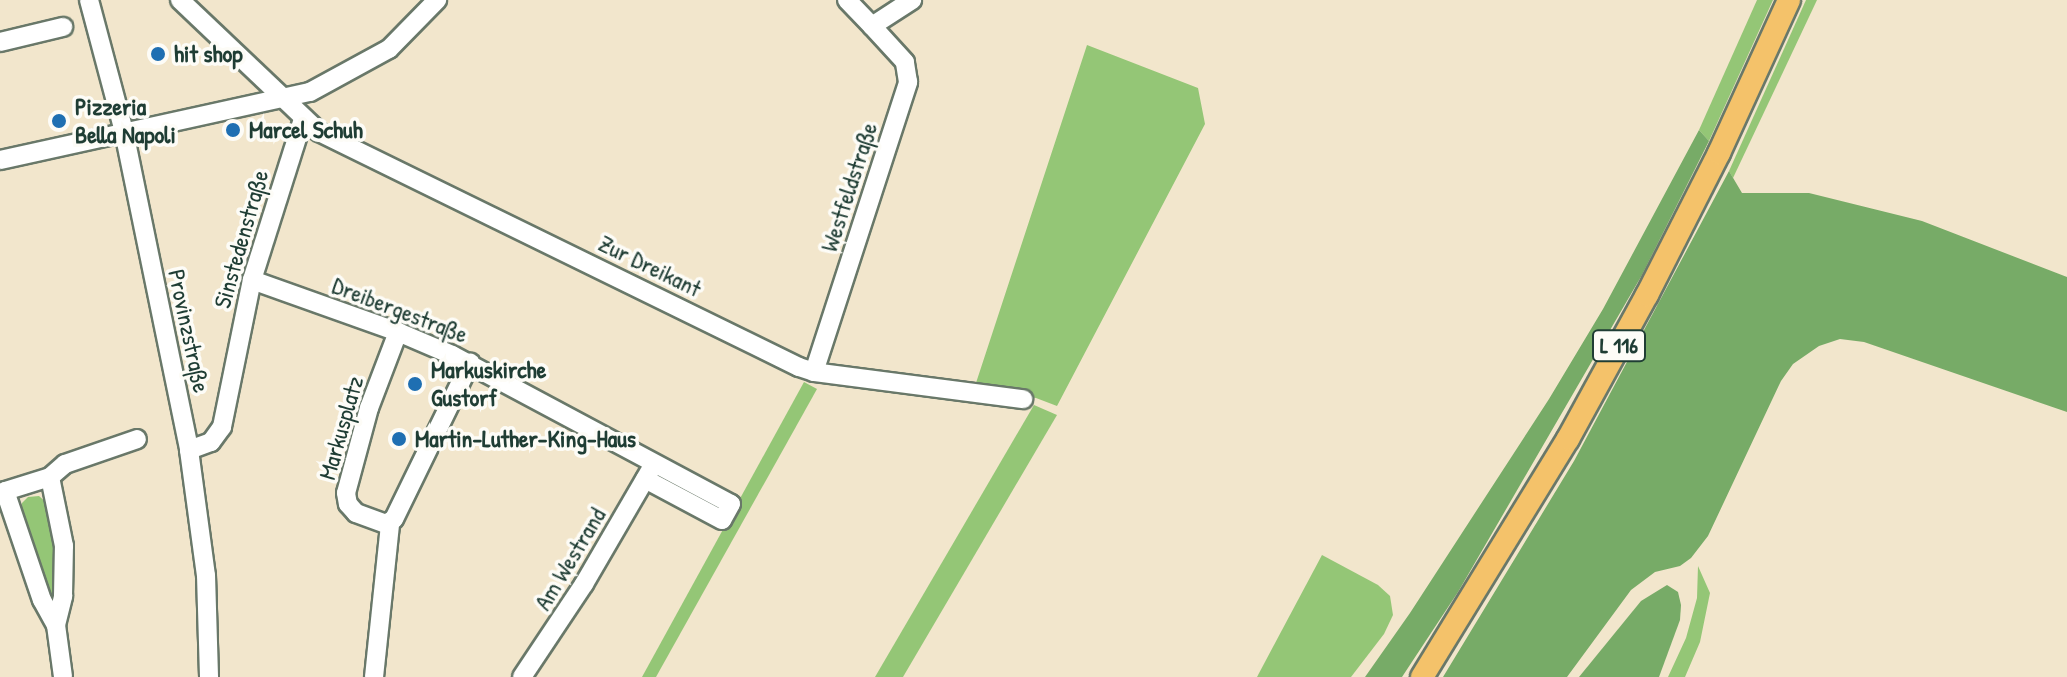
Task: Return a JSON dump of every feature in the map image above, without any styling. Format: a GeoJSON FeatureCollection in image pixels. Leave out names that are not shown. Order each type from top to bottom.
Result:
{"type":"FeatureCollection","features":[{"type":"Feature","properties":{"kind":"main road","name":"L 116"},"geometry":{"type":"LineString","coordinates":[[1422,677],[1568,439],[1647,295],[1719,153],[1789,0]]}},
{"type":"Feature","properties":{"kind":"street","name":"Provinzstraße"},"geometry":{"type":"LineString","coordinates":[[89,0],[124,132],[189,450],[206,575],[209,677]]}},
{"type":"Feature","properties":{"kind":"street"},"geometry":{"type":"LineString","coordinates":[[180,0],[282,100]]}},
{"type":"Feature","properties":{"kind":"street"},"geometry":{"type":"LineString","coordinates":[[0,160],[282,100],[332,83],[389,49],[437,0]]}},
{"type":"Feature","properties":{"kind":"street","name":"Westfeldstraße"},"geometry":{"type":"LineString","coordinates":[[814,372],[908,82],[907,67],[901,56],[847,0]]}},
{"type":"Feature","properties":{"kind":"street"},"geometry":{"type":"LineString","coordinates":[[872,26],[912,0]]}},
{"type":"Feature","properties":{"kind":"street"},"geometry":{"type":"LineString","coordinates":[[0,42],[63,27]]}},
{"type":"Feature","properties":{"kind":"street","name":"Zur Dreikant"},"geometry":{"type":"LineString","coordinates":[[282,100],[326,135],[814,372],[1023,399]]}},
{"type":"Feature","properties":{"kind":"street","name":"Sinstedenstraße"},"geometry":{"type":"LineString","coordinates":[[189,450],[209,444],[220,430],[252,280],[303,119]]}},
{"type":"Feature","properties":{"kind":"street","name":"Dreibergestraße"},"geometry":{"type":"LineString","coordinates":[[252,280],[398,332],[470,363],[650,471]]}},
{"type":"Feature","properties":{"kind":"street","name":"Markusplatz"},"geometry":{"type":"LineString","coordinates":[[390,524],[353,511],[346,497],[369,408],[398,332]]}},
{"type":"Feature","properties":{"kind":"street"},"geometry":{"type":"LineString","coordinates":[[374,677],[390,524],[470,363]]}},
{"type":"Feature","properties":{"kind":"street"},"geometry":{"type":"LineString","coordinates":[[56,625],[42,600],[3,492],[50,477],[65,464],[137,439]]}},
{"type":"Feature","properties":{"kind":"street","name":"Am Westrand"},"geometry":{"type":"LineString","coordinates":[[522,677],[577,594],[650,471]]}},
{"type":"Feature","properties":{"kind":"street"},"geometry":{"type":"LineString","coordinates":[[50,477],[64,546],[63,596],[56,625],[63,677]]}},
{"type":"Feature","properties":{"kind":"green space"},"geometry":{"type":"Polygon","coordinates":[[[1757,0],[1773,0],[1709,141],[1699,130],[1757,0]]]}},
{"type":"Feature","properties":{"kind":"green space"},"geometry":{"type":"Polygon","coordinates":[[[1806,0],[1817,0],[1733,178],[1729,171],[1806,0]]]}},
{"type":"Feature","properties":{"kind":"green space"},"geometry":{"type":"Polygon","coordinates":[[[1087,45],[1198,88],[1205,124],[1057,406],[1036,398],[974,389],[1087,45]]]}},
{"type":"Feature","properties":{"kind":"green space"},"geometry":{"type":"Polygon","coordinates":[[[1699,130],[1709,141],[1642,275],[1458,592],[1402,677],[1365,677],[1549,399],[1603,309],[1699,130]]]}},
{"type":"Feature","properties":{"kind":"green space"},"geometry":{"type":"Polygon","coordinates":[[[1729,171],[1742,193],[1809,193],[1922,221],[2067,277],[2067,412],[1864,342],[1840,339],[1819,346],[1793,364],[1781,381],[1708,536],[1691,558],[1680,566],[1655,572],[1631,590],[1567,677],[1443,677],[1574,461],[1729,171]]]}},
{"type":"Feature","properties":{"kind":"green space"},"geometry":{"type":"Polygon","coordinates":[[[804,382],[817,389],[656,677],[642,677],[804,382]]]}},
{"type":"Feature","properties":{"kind":"green space"},"geometry":{"type":"Polygon","coordinates":[[[1034,405],[1057,415],[903,677],[875,677],[1034,405]]]}},
{"type":"Feature","properties":{"kind":"green space"},"geometry":{"type":"Polygon","coordinates":[[[39,496],[48,504],[56,547],[53,614],[20,513],[22,503],[28,497],[39,496]]]}},
{"type":"Feature","properties":{"kind":"green space"},"geometry":{"type":"Polygon","coordinates":[[[1322,555],[1378,585],[1390,596],[1393,615],[1384,634],[1351,677],[1257,677],[1322,555]]]}},
{"type":"Feature","properties":{"kind":"green space"},"geometry":{"type":"Polygon","coordinates":[[[1698,566],[1710,593],[1700,642],[1685,677],[1668,677],[1686,638],[1697,598],[1698,566]]]}},
{"type":"Feature","properties":{"kind":"green space"},"geometry":{"type":"Polygon","coordinates":[[[1667,585],[1678,592],[1680,620],[1659,677],[1579,677],[1641,601],[1667,585]]]}},
{"type":"Feature","properties":{"kind":"place","name":"hit shop"},"geometry":{"type":"Point","coordinates":[158,54]}},
{"type":"Feature","properties":{"kind":"place","name":"Pizzeria Bella Napoli"},"geometry":{"type":"Point","coordinates":[59,121]}},
{"type":"Feature","properties":{"kind":"place","name":"Marcel Schuh"},"geometry":{"type":"Point","coordinates":[233,130]}},
{"type":"Feature","properties":{"kind":"place","name":"Markuskirche Gustorf"},"geometry":{"type":"Point","coordinates":[415,384]}},
{"type":"Feature","properties":{"kind":"place","name":"Martin-Luther-King-Haus"},"geometry":{"type":"Point","coordinates":[399,439]}}]}
